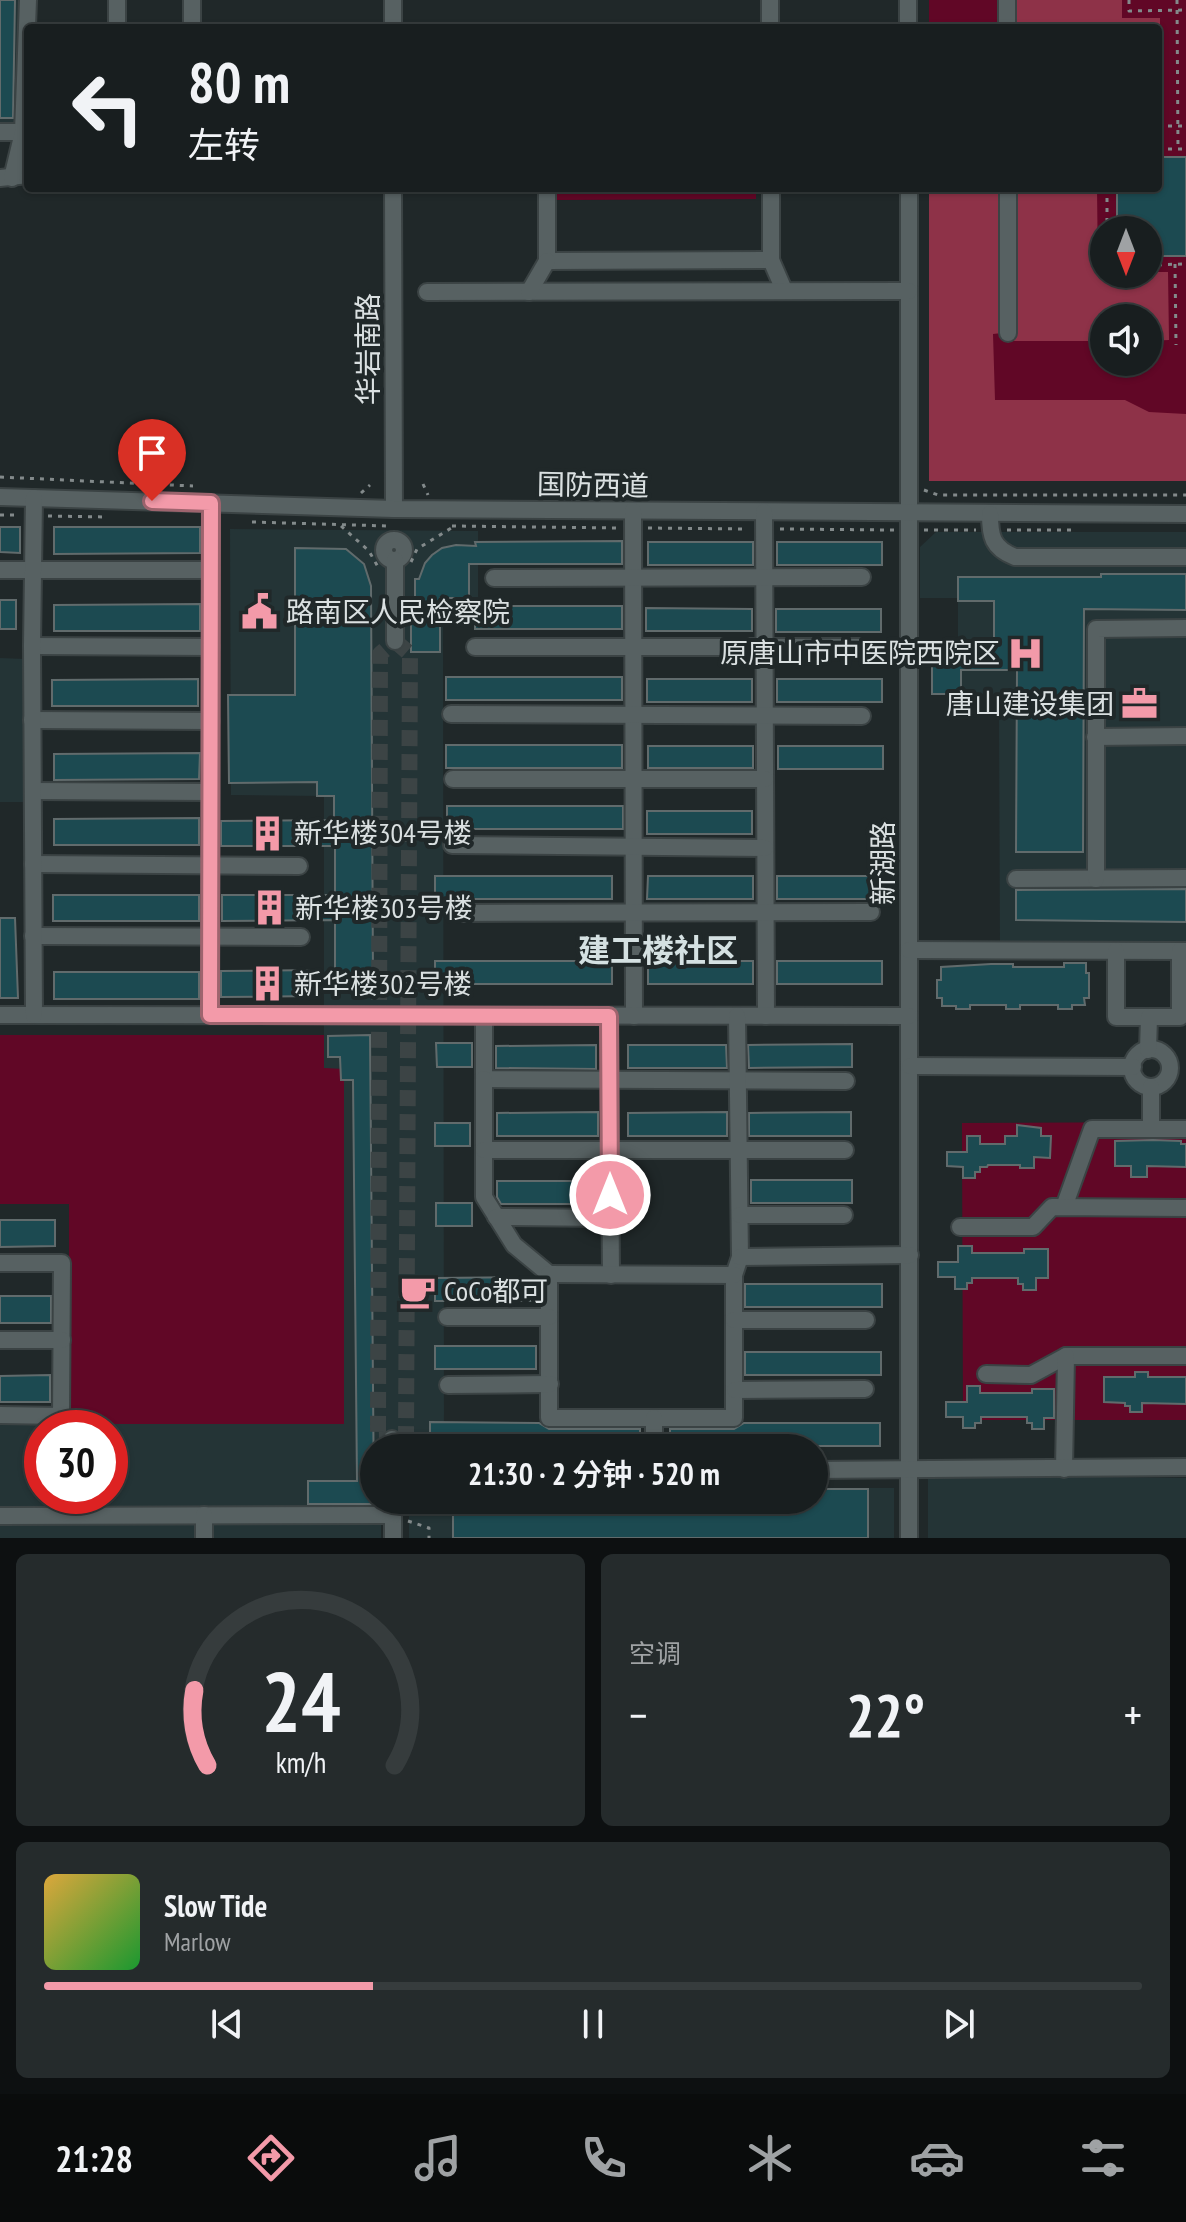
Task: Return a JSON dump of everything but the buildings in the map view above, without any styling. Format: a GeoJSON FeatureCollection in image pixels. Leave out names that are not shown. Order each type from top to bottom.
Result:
{"type":"FeatureCollection","features":[{"type":"Feature","properties":{"kind":"street"},"geometry":{"type":"LineString","coordinates":[[27,24],[28,0]]}},
{"type":"Feature","properties":{"kind":"street"},"geometry":{"type":"LineString","coordinates":[[117,0],[117,24]]}},
{"type":"Feature","properties":{"kind":"street"},"geometry":{"type":"LineString","coordinates":[[192,0],[192,24]]}},
{"type":"Feature","properties":{"kind":"street"},"geometry":{"type":"LineString","coordinates":[[393,0],[393,24]]}},
{"type":"Feature","properties":{"kind":"street"},"geometry":{"type":"LineString","coordinates":[[770,0],[770,24]]}},
{"type":"Feature","properties":{"kind":"street"},"geometry":{"type":"LineString","coordinates":[[908,0],[908,24]]}},
{"type":"Feature","properties":{"kind":"street"},"geometry":{"type":"LineString","coordinates":[[1007,0],[1007,24]]}},
{"type":"Feature","properties":{"kind":"street"},"geometry":{"type":"LineString","coordinates":[[13,177],[23,132],[24,106]]}},
{"type":"Feature","properties":{"kind":"street"},"geometry":{"type":"LineString","coordinates":[[0,132],[23,132]]}},
{"type":"Feature","properties":{"kind":"street","name":"华岩南路"},"geometry":{"type":"LineString","coordinates":[[393,192],[394,525],[384,550],[386,556],[395,560],[395,594]]}},
{"type":"Feature","properties":{"kind":"street"},"geometry":{"type":"LineString","coordinates":[[529,292],[547,261],[547,192]]}},
{"type":"Feature","properties":{"kind":"street"},"geometry":{"type":"LineString","coordinates":[[771,192],[771,260],[784,290]]}},
{"type":"Feature","properties":{"kind":"street","name":"新湖路"},"geometry":{"type":"LineString","coordinates":[[909,192],[909,1538]]}},
{"type":"Feature","properties":{"kind":"street"},"geometry":{"type":"LineString","coordinates":[[1008,192],[1008,333]]}},
{"type":"Feature","properties":{"kind":"street"},"geometry":{"type":"LineString","coordinates":[[547,261],[771,260]]}},
{"type":"Feature","properties":{"kind":"street"},"geometry":{"type":"LineString","coordinates":[[427,292],[909,291]]}},
{"type":"Feature","properties":{"kind":"street","name":"国防西道"},"geometry":{"type":"LineString","coordinates":[[0,497],[211,503],[394,525],[633,511],[909,513],[990,522],[1186,514]]}},
{"type":"Feature","properties":{"kind":"street"},"geometry":{"type":"LineString","coordinates":[[34,498],[34,1015]]}},
{"type":"Feature","properties":{"kind":"street"},"geometry":{"type":"LineString","coordinates":[[210,1015],[211,503]]}},
{"type":"Feature","properties":{"kind":"street"},"geometry":{"type":"LineString","coordinates":[[633,511],[634,1016]]}},
{"type":"Feature","properties":{"kind":"street"},"geometry":{"type":"LineString","coordinates":[[764,512],[766,1016]]}},
{"type":"Feature","properties":{"kind":"street"},"geometry":{"type":"LineString","coordinates":[[990,522],[994,543],[1003,552],[1015,557],[1186,557]]}},
{"type":"Feature","properties":{"kind":"street"},"geometry":{"type":"LineString","coordinates":[[0,570],[211,570]]}},
{"type":"Feature","properties":{"kind":"street"},"geometry":{"type":"LineString","coordinates":[[494,578],[862,577]]}},
{"type":"Feature","properties":{"kind":"street"},"geometry":{"type":"LineString","coordinates":[[395,594],[395,641]]}},
{"type":"Feature","properties":{"kind":"street"},"geometry":{"type":"LineString","coordinates":[[1096,879],[1096,629],[1186,628]]}},
{"type":"Feature","properties":{"kind":"street"},"geometry":{"type":"LineString","coordinates":[[32,646],[211,647]]}},
{"type":"Feature","properties":{"kind":"street"},"geometry":{"type":"LineString","coordinates":[[475,647],[859,647]]}},
{"type":"Feature","properties":{"kind":"street"},"geometry":{"type":"LineString","coordinates":[[451,714],[862,716]]}},
{"type":"Feature","properties":{"kind":"street"},"geometry":{"type":"LineString","coordinates":[[32,720],[211,721]]}},
{"type":"Feature","properties":{"kind":"street"},"geometry":{"type":"LineString","coordinates":[[1095,737],[1186,736]]}},
{"type":"Feature","properties":{"kind":"street"},"geometry":{"type":"LineString","coordinates":[[453,779],[765,779]]}},
{"type":"Feature","properties":{"kind":"street"},"geometry":{"type":"LineString","coordinates":[[33,791],[210,792]]}},
{"type":"Feature","properties":{"kind":"street"},"geometry":{"type":"LineString","coordinates":[[452,845],[765,848]]}},
{"type":"Feature","properties":{"kind":"street"},"geometry":{"type":"LineString","coordinates":[[33,864],[299,866]]}},
{"type":"Feature","properties":{"kind":"street"},"geometry":{"type":"LineString","coordinates":[[1016,879],[1186,878]]}},
{"type":"Feature","properties":{"kind":"street"},"geometry":{"type":"LineString","coordinates":[[454,913],[871,912]]}},
{"type":"Feature","properties":{"kind":"street"},"geometry":{"type":"LineString","coordinates":[[33,936],[301,937]]}},
{"type":"Feature","properties":{"kind":"street"},"geometry":{"type":"LineString","coordinates":[[909,950],[1183,951],[1180,1017],[1116,1017],[1116,951]]}},
{"type":"Feature","properties":{"kind":"street"},"geometry":{"type":"LineString","coordinates":[[0,1015],[909,1016]]}},
{"type":"Feature","properties":{"kind":"street"},"geometry":{"type":"LineString","coordinates":[[484,1016],[484,1197],[514,1245],[549,1274],[734,1275]]}},
{"type":"Feature","properties":{"kind":"street"},"geometry":{"type":"LineString","coordinates":[[609,1016],[611,1275]]}},
{"type":"Feature","properties":{"kind":"street"},"geometry":{"type":"LineString","coordinates":[[549,1274],[549,1418],[734,1418],[734,1275],[740,1257],[737,1016]]}},
{"type":"Feature","properties":{"kind":"street"},"geometry":{"type":"LineString","coordinates":[[1148,1050],[1149,1017]]}},
{"type":"Feature","properties":{"kind":"street"},"geometry":{"type":"LineString","coordinates":[[1148,1050],[1166,1056],[1178,1068],[1163,1084],[1151,1087],[1136,1079],[1133,1067],[1138,1056],[1148,1050]]}},
{"type":"Feature","properties":{"kind":"street"},"geometry":{"type":"LineString","coordinates":[[910,1066],[1133,1067]]}},
{"type":"Feature","properties":{"kind":"street"},"geometry":{"type":"LineString","coordinates":[[484,1079],[846,1081]]}},
{"type":"Feature","properties":{"kind":"street"},"geometry":{"type":"LineString","coordinates":[[1151,1087],[1151,1129]]}},
{"type":"Feature","properties":{"kind":"street"},"geometry":{"type":"LineString","coordinates":[[1064,1207],[1092,1129],[1186,1129]]}},
{"type":"Feature","properties":{"kind":"street"},"geometry":{"type":"LineString","coordinates":[[484,1150],[845,1150]]}},
{"type":"Feature","properties":{"kind":"street"},"geometry":{"type":"LineString","coordinates":[[960,1227],[1033,1227],[1052,1207],[1186,1208]]}},
{"type":"Feature","properties":{"kind":"street"},"geometry":{"type":"LineString","coordinates":[[740,1215],[844,1215]]}},
{"type":"Feature","properties":{"kind":"street"},"geometry":{"type":"LineString","coordinates":[[496,1217],[611,1218]]}},
{"type":"Feature","properties":{"kind":"street"},"geometry":{"type":"LineString","coordinates":[[740,1257],[910,1255]]}},
{"type":"Feature","properties":{"kind":"street"},"geometry":{"type":"LineString","coordinates":[[0,1263],[62,1263],[61,1416],[0,1415]]}},
{"type":"Feature","properties":{"kind":"street"},"geometry":{"type":"LineString","coordinates":[[447,1317],[549,1317]]}},
{"type":"Feature","properties":{"kind":"street"},"geometry":{"type":"LineString","coordinates":[[734,1320],[866,1320]]}},
{"type":"Feature","properties":{"kind":"street"},"geometry":{"type":"LineString","coordinates":[[0,1340],[62,1340]]}},
{"type":"Feature","properties":{"kind":"street"},"geometry":{"type":"LineString","coordinates":[[1064,1469],[1066,1356]]}},
{"type":"Feature","properties":{"kind":"street"},"geometry":{"type":"LineString","coordinates":[[986,1374],[1031,1375],[1066,1356],[1186,1356]]}},
{"type":"Feature","properties":{"kind":"street"},"geometry":{"type":"LineString","coordinates":[[448,1385],[550,1384]]}},
{"type":"Feature","properties":{"kind":"street"},"geometry":{"type":"LineString","coordinates":[[735,1390],[865,1389]]}},
{"type":"Feature","properties":{"kind":"street"},"geometry":{"type":"LineString","coordinates":[[654,1418],[654,1434]]}},
{"type":"Feature","properties":{"kind":"street"},"geometry":{"type":"LineString","coordinates":[[828,1470],[1186,1467]]}},
{"type":"Feature","properties":{"kind":"street"},"geometry":{"type":"LineString","coordinates":[[0,1516],[204,1515],[360,1507]]}},
{"type":"Feature","properties":{"kind":"street"},"geometry":{"type":"LineString","coordinates":[[393,1538],[394,1514]]}},
{"type":"Feature","properties":{"kind":"street"},"geometry":{"type":"LineString","coordinates":[[204,1515],[204,1538]]}},
{"type":"Feature","properties":{"kind":"path"},"geometry":{"type":"LineString","coordinates":[[1129,0],[1129,11],[1186,10]]}},
{"type":"Feature","properties":{"kind":"path"},"geometry":{"type":"LineString","coordinates":[[1177,0],[1178,149]]}},
{"type":"Feature","properties":{"kind":"path"},"geometry":{"type":"LineString","coordinates":[[1162,126],[1186,126]]}},
{"type":"Feature","properties":{"kind":"path"},"geometry":{"type":"LineString","coordinates":[[1162,149],[1186,149]]}},
{"type":"Feature","properties":{"kind":"path"},"geometry":{"type":"LineString","coordinates":[[1107,192],[1107,216]]}},
{"type":"Feature","properties":{"kind":"path"},"geometry":{"type":"LineString","coordinates":[[1162,264],[1186,264]]}},
{"type":"Feature","properties":{"kind":"path"},"geometry":{"type":"LineString","coordinates":[[1175,264],[1176,345]]}},
{"type":"Feature","properties":{"kind":"path"},"geometry":{"type":"LineString","coordinates":[[0,477],[203,486]]}},
{"type":"Feature","properties":{"kind":"path"},"geometry":{"type":"LineString","coordinates":[[360,494],[370,485]]}},
{"type":"Feature","properties":{"kind":"path"},"geometry":{"type":"LineString","coordinates":[[924,490],[938,495],[1186,495]]}},
{"type":"Feature","properties":{"kind":"path"},"geometry":{"type":"LineString","coordinates":[[0,515],[108,517]]}},
{"type":"Feature","properties":{"kind":"path"},"geometry":{"type":"LineString","coordinates":[[240,521],[341,526],[369,551],[395,594]]}},
{"type":"Feature","properties":{"kind":"path"},"geometry":{"type":"LineString","coordinates":[[924,530],[990,522],[1080,530]]}},
{"type":"Feature","properties":{"kind":"path"},"geometry":{"type":"LineString","coordinates":[[395,594],[417,549],[454,526]]}},
{"type":"Feature","properties":{"kind":"path"},"geometry":{"type":"LineString","coordinates":[[408,1514],[429,1528],[429,1538]]}},
{"type":"Feature","properties":{"kind":"shaded area"},"geometry":{"type":"Polygon","coordinates":[[[0,0],[19,0],[17,137],[0,136],[0,0]]]}},
{"type":"Feature","properties":{"kind":"shaded area"},"geometry":{"type":"Polygon","coordinates":[[[929,0],[1186,0],[1186,481],[929,481],[929,192],[1162,192],[1162,24],[929,24],[929,0]]]}},
{"type":"Feature","properties":{"kind":"shaded area"},"geometry":{"type":"Polygon","coordinates":[[[1014,0],[1122,0],[1122,18],[1160,18],[1160,24],[1014,24],[1014,0]]]}},
{"type":"Feature","properties":{"kind":"shaded area"},"geometry":{"type":"Polygon","coordinates":[[[556,192],[756,192],[756,199],[556,200],[556,192]]]}},
{"type":"Feature","properties":{"kind":"shaded area"},"geometry":{"type":"Polygon","coordinates":[[[929,192],[1002,192],[1002,333],[993,334],[995,400],[1125,400],[1149,412],[1186,414],[1186,481],[929,481],[929,192]]]}},
{"type":"Feature","properties":{"kind":"shaded area"},"geometry":{"type":"Polygon","coordinates":[[[1014,192],[1097,192],[1097,216],[1090,216],[1090,288],[1162,288],[1162,272],[1168,272],[1169,340],[1162,340],[1162,304],[1090,304],[1090,341],[1014,341],[1014,192]]]}},
{"type":"Feature","properties":{"kind":"shaded area"},"geometry":{"type":"Polygon","coordinates":[[[230,529],[478,531],[478,597],[443,597],[444,1434],[360,1434],[360,1508],[128,1507],[128,1423],[344,1424],[344,1069],[324,1069],[324,796],[231,795],[230,529]]]}},
{"type":"Feature","properties":{"kind":"shaded area"},"geometry":{"type":"Polygon","coordinates":[[[936,532],[1186,532],[1186,959],[1000,958],[999,709],[958,708],[958,598],[920,598],[920,547],[936,532]]]}},
{"type":"Feature","properties":{"kind":"shaded area"},"geometry":{"type":"Polygon","coordinates":[[[0,658],[25,659],[25,802],[0,802],[0,658]]]}},
{"type":"Feature","properties":{"kind":"shaded area"},"geometry":{"type":"Polygon","coordinates":[[[0,1035],[324,1035],[324,1068],[344,1069],[344,1424],[128,1424],[128,1410],[69,1410],[69,1204],[0,1204],[0,1035]]]}},
{"type":"Feature","properties":{"kind":"shaded area"},"geometry":{"type":"Polygon","coordinates":[[[1186,1122],[1186,1420],[963,1420],[962,1123],[1186,1122]]]}},
{"type":"Feature","properties":{"kind":"shaded area"},"geometry":{"type":"Polygon","coordinates":[[[0,1423],[24,1423],[24,1506],[0,1506],[0,1423]]]}},
{"type":"Feature","properties":{"kind":"shaded area"},"geometry":{"type":"Polygon","coordinates":[[[928,1475],[1186,1478],[1186,1538],[928,1538],[928,1475]]]}},
{"type":"Feature","properties":{"kind":"shaded area"},"geometry":{"type":"Polygon","coordinates":[[[828,1488],[894,1488],[894,1538],[409,1538],[409,1514],[828,1514],[828,1488]]]}},
{"type":"Feature","properties":{"kind":"shaded area"},"geometry":{"type":"Polygon","coordinates":[[[0,1522],[381,1522],[381,1538],[0,1538],[0,1522]]]}},
{"type":"Feature","properties":{"kind":"tunnel"},"geometry":{"type":"LineString","coordinates":[[395,641],[410,654],[406,1439],[378,1439],[380,654],[395,641]]}},
{"type":"Feature","properties":{"kind":"place","name":"路南区人民检察院"},"geometry":{"type":"Point","coordinates":[260,612]}},
{"type":"Feature","properties":{"kind":"place","name":"原唐山市中医院西院区"},"geometry":{"type":"Point","coordinates":[1026,653]}},
{"type":"Feature","properties":{"kind":"place","name":"唐山建设集团"},"geometry":{"type":"Point","coordinates":[1140,704]}},
{"type":"Feature","properties":{"kind":"place","name":"新华楼304号楼"},"geometry":{"type":"Point","coordinates":[268,833]}},
{"type":"Feature","properties":{"kind":"place","name":"新华楼303号楼"},"geometry":{"type":"Point","coordinates":[269,908]}},
{"type":"Feature","properties":{"kind":"place","name":"新华楼302号楼"},"geometry":{"type":"Point","coordinates":[268,984]}},
{"type":"Feature","properties":{"kind":"place","name":"CoCo都可"},"geometry":{"type":"Point","coordinates":[418,1291]}},
{"type":"Feature","properties":{"kind":"district","name":"建工楼社区"},"geometry":{"type":"Point","coordinates":[658,951]}},
{"type":"Feature","properties":{"kind":"route"},"geometry":{"type":"LineString","coordinates":[[152,501],[211,503],[210,1015],[609,1016],[610,1195]]}}]}
